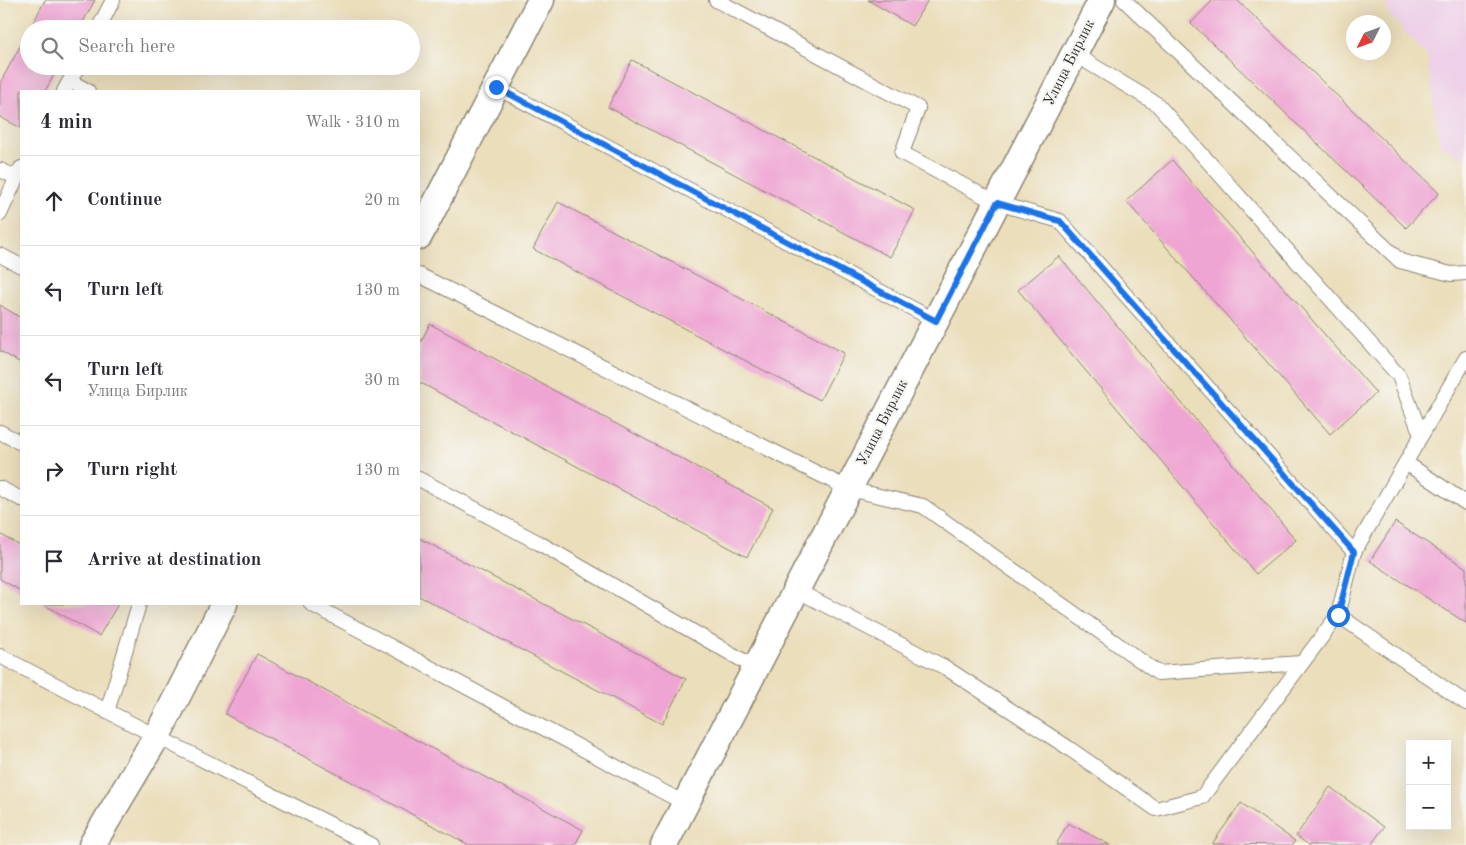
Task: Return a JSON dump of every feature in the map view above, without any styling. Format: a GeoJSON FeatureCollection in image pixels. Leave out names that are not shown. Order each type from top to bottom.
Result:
{"type":"FeatureCollection","features":[{"type":"Feature","properties":{"kind":"street"},"geometry":{"type":"LineString","coordinates":[[420,234],[541,0]]}},
{"type":"Feature","properties":{"kind":"street","name":"Улица Бирлик"},"geometry":{"type":"LineString","coordinates":[[664,845],[1102,0]]}},
{"type":"Feature","properties":{"kind":"street"},"geometry":{"type":"LineString","coordinates":[[92,845],[157,736],[223,605]]}},
{"type":"Feature","properties":{"kind":"lane"},"geometry":{"type":"LineString","coordinates":[[103,20],[113,0]]}},
{"type":"Feature","properties":{"kind":"lane"},"geometry":{"type":"LineString","coordinates":[[716,0],[918,108],[902,153],[997,203],[1060,221],[1354,552]]}},
{"type":"Feature","properties":{"kind":"lane"},"geometry":{"type":"LineString","coordinates":[[1124,0],[1400,261],[1451,274],[1466,274]]}},
{"type":"Feature","properties":{"kind":"lane"},"geometry":{"type":"LineString","coordinates":[[1074,54],[1157,104],[1398,376],[1421,435]]}},
{"type":"Feature","properties":{"kind":"lane"},"geometry":{"type":"LineString","coordinates":[[73,75],[67,86],[84,90]]}},
{"type":"Feature","properties":{"kind":"lane"},"geometry":{"type":"LineString","coordinates":[[496,87],[936,321]]}},
{"type":"Feature","properties":{"kind":"lane"},"geometry":{"type":"LineString","coordinates":[[0,170],[19,173],[0,214]]}},
{"type":"Feature","properties":{"kind":"lane"},"geometry":{"type":"LineString","coordinates":[[0,255],[20,265]]}},
{"type":"Feature","properties":{"kind":"lane"},"geometry":{"type":"LineString","coordinates":[[420,275],[849,489],[923,506],[1158,673],[1302,663]]}},
{"type":"Feature","properties":{"kind":"lane"},"geometry":{"type":"LineString","coordinates":[[796,590],[946,668],[1067,747],[1156,809],[1202,797],[1338,615],[1354,552],[1466,358]]}},
{"type":"Feature","properties":{"kind":"lane"},"geometry":{"type":"LineString","coordinates":[[0,432],[20,442]]}},
{"type":"Feature","properties":{"kind":"lane"},"geometry":{"type":"LineString","coordinates":[[1406,463],[1466,503]]}},
{"type":"Feature","properties":{"kind":"lane"},"geometry":{"type":"LineString","coordinates":[[420,480],[539,543],[756,668]]}},
{"type":"Feature","properties":{"kind":"lane"},"geometry":{"type":"LineString","coordinates":[[0,488],[20,498]]}},
{"type":"Feature","properties":{"kind":"lane"},"geometry":{"type":"LineString","coordinates":[[107,712],[139,605]]}},
{"type":"Feature","properties":{"kind":"lane"},"geometry":{"type":"LineString","coordinates":[[313,605],[686,804]]}},
{"type":"Feature","properties":{"kind":"lane"},"geometry":{"type":"LineString","coordinates":[[1338,615],[1466,703]]}},
{"type":"Feature","properties":{"kind":"lane"},"geometry":{"type":"LineString","coordinates":[[0,656],[371,845]]}},
{"type":"Feature","properties":{"kind":"shaded area"},"geometry":{"type":"Polygon","coordinates":[[[1386,0],[1466,0],[1466,158],[1440,145],[1427,56],[1388,13],[1386,0]]]}},
{"type":"Feature","properties":{"kind":"building"},"geometry":{"type":"Polygon","coordinates":[[[45,0],[95,0],[84,20],[35,20],[45,0]]]}},
{"type":"Feature","properties":{"kind":"building"},"geometry":{"type":"Polygon","coordinates":[[[868,0],[928,0],[912,26],[868,0]]]}},
{"type":"Feature","properties":{"kind":"building"},"geometry":{"type":"Polygon","coordinates":[[[1213,0],[1237,0],[1439,193],[1406,228],[1191,23],[1213,0]]]}},
{"type":"Feature","properties":{"kind":"building"},"geometry":{"type":"Polygon","coordinates":[[[20,46],[20,75],[54,75],[46,90],[20,90],[20,127],[0,117],[0,83],[20,46]]]}},
{"type":"Feature","properties":{"kind":"building"},"geometry":{"type":"Polygon","coordinates":[[[632,60],[915,210],[890,257],[608,107],[632,60]]]}},
{"type":"Feature","properties":{"kind":"building"},"geometry":{"type":"Polygon","coordinates":[[[1172,160],[1376,393],[1330,434],[1126,201],[1172,160]]]}},
{"type":"Feature","properties":{"kind":"building"},"geometry":{"type":"Polygon","coordinates":[[[558,202],[844,353],[820,400],[533,249],[558,202]]]}},
{"type":"Feature","properties":{"kind":"building"},"geometry":{"type":"Polygon","coordinates":[[[1059,256],[1296,540],[1256,574],[1018,290],[1059,256]]]}},
{"type":"Feature","properties":{"kind":"building"},"geometry":{"type":"Polygon","coordinates":[[[0,305],[20,317],[20,362],[0,351],[0,305]]]}},
{"type":"Feature","properties":{"kind":"building"},"geometry":{"type":"Polygon","coordinates":[[[430,324],[773,508],[747,557],[420,383],[420,343],[430,324]]]}},
{"type":"Feature","properties":{"kind":"building"},"geometry":{"type":"Polygon","coordinates":[[[1395,522],[1466,568],[1466,623],[1370,561],[1395,522]]]}},
{"type":"Feature","properties":{"kind":"building"},"geometry":{"type":"Polygon","coordinates":[[[0,534],[20,545],[20,590],[0,579],[0,534]]]}},
{"type":"Feature","properties":{"kind":"building"},"geometry":{"type":"Polygon","coordinates":[[[420,539],[686,679],[662,724],[420,597],[420,539]]]}},
{"type":"Feature","properties":{"kind":"building"},"geometry":{"type":"Polygon","coordinates":[[[45,605],[117,605],[99,636],[45,605]]]}},
{"type":"Feature","properties":{"kind":"building"},"geometry":{"type":"Polygon","coordinates":[[[257,654],[583,830],[575,845],[469,845],[225,714],[257,654]]]}},
{"type":"Feature","properties":{"kind":"building"},"geometry":{"type":"Polygon","coordinates":[[[1330,787],[1384,827],[1371,845],[1309,845],[1296,836],[1330,787]]]}},
{"type":"Feature","properties":{"kind":"building"},"geometry":{"type":"Polygon","coordinates":[[[1241,803],[1295,841],[1292,845],[1212,844],[1241,803]]]}},
{"type":"Feature","properties":{"kind":"building"},"geometry":{"type":"Polygon","coordinates":[[[1068,823],[1110,845],[1056,845],[1068,823]]]}},
{"type":"Feature","properties":{"kind":"route"},"geometry":{"type":"LineString","coordinates":[[496,87],[936,321],[997,203],[1060,221],[1354,552],[1338,615]]}}]}
